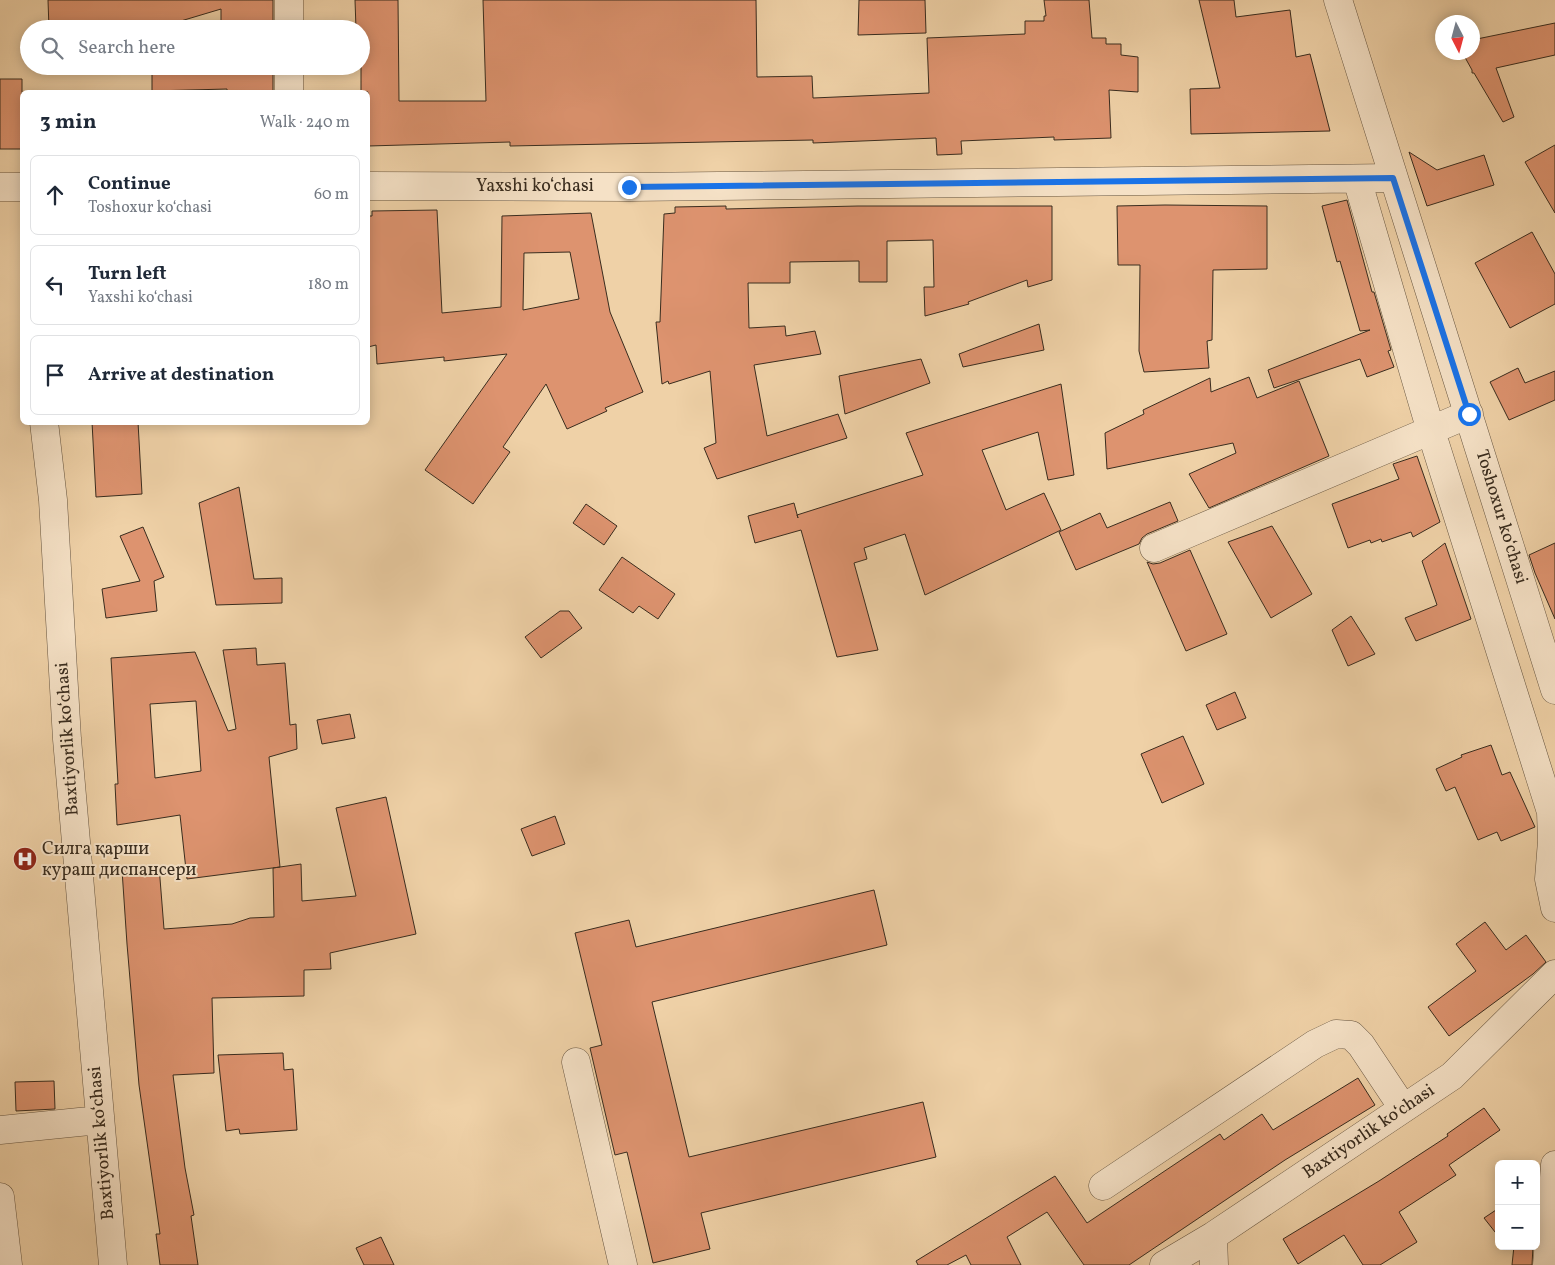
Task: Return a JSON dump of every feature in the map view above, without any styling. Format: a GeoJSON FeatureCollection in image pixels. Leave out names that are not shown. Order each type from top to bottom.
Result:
{"type":"FeatureCollection","features":[{"type":"Feature","properties":{"kind":"street"},"geometry":{"type":"LineString","coordinates":[[289,0],[289,20]]}},
{"type":"Feature","properties":{"kind":"street","name":"Toshoxur koʻchasi"},"geometry":{"type":"LineString","coordinates":[[1338,0],[1555,690]]}},
{"type":"Feature","properties":{"kind":"street"},"geometry":{"type":"LineString","coordinates":[[289,75],[289,90]]}},
{"type":"Feature","properties":{"kind":"street","name":"Yaxshi koʻchasi"},"geometry":{"type":"LineString","coordinates":[[370,186],[629,187],[1393,178]]}},
{"type":"Feature","properties":{"kind":"street"},"geometry":{"type":"LineString","coordinates":[[1357,179],[1431,431],[1551,812],[1552,841],[1549,879],[1555,908]]}},
{"type":"Feature","properties":{"kind":"street"},"geometry":{"type":"LineString","coordinates":[[0,187],[20,187]]}},
{"type":"Feature","properties":{"kind":"street"},"geometry":{"type":"LineString","coordinates":[[1154,548],[1469,414]]}},
{"type":"Feature","properties":{"kind":"street","name":"Baxtiyorlik koʻchasi"},"geometry":{"type":"LineString","coordinates":[[44,425],[53,500],[67,739],[113,1265]]}},
{"type":"Feature","properties":{"kind":"street"},"geometry":{"type":"LineString","coordinates":[[1476,574],[1514,558]]}},
{"type":"Feature","properties":{"kind":"street","name":"Baxtiyorlik koʻchasi"},"geometry":{"type":"LineString","coordinates":[[1164,1265],[1213,1236],[1452,1076],[1555,974]]}},
{"type":"Feature","properties":{"kind":"street"},"geometry":{"type":"LineString","coordinates":[[1103,1186],[1315,1044],[1336,1034],[1350,1035],[1361,1044],[1403,1108]]}},
{"type":"Feature","properties":{"kind":"street"},"geometry":{"type":"LineString","coordinates":[[576,1062],[623,1265]]}},
{"type":"Feature","properties":{"kind":"street"},"geometry":{"type":"LineString","coordinates":[[0,1130],[99,1120]]}},
{"type":"Feature","properties":{"kind":"street"},"geometry":{"type":"LineString","coordinates":[[1547,1265],[1555,1166]]}},
{"type":"Feature","properties":{"kind":"street"},"geometry":{"type":"LineString","coordinates":[[0,1197],[8,1265]]}},
{"type":"Feature","properties":{"kind":"street"},"geometry":{"type":"LineString","coordinates":[[1213,1236],[1214,1265]]}},
{"type":"Feature","properties":{"kind":"building"},"geometry":{"type":"Polygon","coordinates":[[[48,0],[273,0],[273,20],[221,20],[221,9],[184,20],[49,20],[48,0]]]}},
{"type":"Feature","properties":{"kind":"building"},"geometry":{"type":"Polygon","coordinates":[[[355,0],[398,0],[399,101],[486,101],[483,0],[756,0],[757,77],[812,76],[813,98],[929,93],[927,38],[1025,34],[1025,21],[1044,21],[1044,16],[1046,16],[1044,0],[1089,0],[1092,38],[1106,38],[1106,44],[1121,44],[1121,55],[1138,57],[1138,92],[1109,90],[1111,138],[1054,140],[1054,137],[961,141],[962,154],[937,155],[936,138],[813,143],[813,140],[510,146],[510,142],[370,146],[370,90],[361,90],[361,75],[370,75],[370,20],[356,20],[355,0]]]}},
{"type":"Feature","properties":{"kind":"building"},"geometry":{"type":"Polygon","coordinates":[[[859,0],[925,0],[926,33],[858,35],[859,0]]]}},
{"type":"Feature","properties":{"kind":"building"},"geometry":{"type":"Polygon","coordinates":[[[1199,0],[1234,0],[1236,17],[1290,10],[1296,57],[1310,54],[1330,131],[1191,134],[1190,89],[1220,88],[1199,0]]]}},
{"type":"Feature","properties":{"kind":"building"},"geometry":{"type":"Polygon","coordinates":[[[1555,23],[1555,55],[1496,68],[1514,117],[1503,122],[1474,73],[1472,73],[1466,60],[1480,60],[1480,38],[1555,23]]]}},
{"type":"Feature","properties":{"kind":"building"},"geometry":{"type":"Polygon","coordinates":[[[152,75],[273,75],[273,90],[152,90],[152,75]]]}},
{"type":"Feature","properties":{"kind":"building"},"geometry":{"type":"Polygon","coordinates":[[[0,79],[22,79],[22,90],[20,90],[20,149],[0,149],[0,79]]]}},
{"type":"Feature","properties":{"kind":"building"},"geometry":{"type":"Polygon","coordinates":[[[1555,145],[1555,213],[1525,162],[1555,145]]]}},
{"type":"Feature","properties":{"kind":"building"},"geometry":{"type":"Polygon","coordinates":[[[1409,152],[1437,170],[1484,155],[1494,185],[1427,206],[1409,152]]]}},
{"type":"Feature","properties":{"kind":"building"},"geometry":{"type":"Polygon","coordinates":[[[1347,200],[1372,292],[1374,292],[1391,350],[1388,351],[1394,367],[1367,377],[1360,359],[1274,388],[1268,370],[1370,330],[1360,331],[1340,261],[1337,262],[1322,206],[1347,200]]]}},
{"type":"Feature","properties":{"kind":"building"},"geometry":{"type":"Polygon","coordinates":[[[726,206],[726,209],[858,206],[1052,206],[1052,280],[1028,287],[1027,280],[968,302],[969,304],[925,316],[924,287],[934,287],[933,240],[887,241],[887,282],[859,282],[859,261],[790,262],[790,283],[748,283],[749,328],[785,326],[786,336],[815,331],[821,354],[754,365],[767,436],[838,414],[847,438],[717,479],[704,448],[716,443],[710,371],[669,384],[668,381],[662,384],[656,322],[660,322],[664,214],[675,213],[675,207],[726,206]]]}},
{"type":"Feature","properties":{"kind":"building"},"geometry":{"type":"Polygon","coordinates":[[[1117,206],[1267,206],[1267,269],[1213,270],[1212,340],[1207,341],[1209,368],[1144,372],[1139,351],[1140,265],[1118,265],[1117,206]]]}},
{"type":"Feature","properties":{"kind":"building"},"geometry":{"type":"Polygon","coordinates":[[[437,210],[442,313],[501,307],[502,216],[591,213],[610,312],[643,392],[605,408],[607,411],[567,429],[546,384],[503,447],[510,452],[473,504],[425,470],[507,354],[444,361],[444,357],[377,364],[376,345],[370,346],[370,216],[372,216],[372,211],[437,210]],[[570,252],[524,253],[523,310],[579,299],[570,252]]]}},
{"type":"Feature","properties":{"kind":"building"},"geometry":{"type":"Polygon","coordinates":[[[1532,232],[1555,274],[1555,304],[1510,328],[1475,263],[1532,232]]]}},
{"type":"Feature","properties":{"kind":"building"},"geometry":{"type":"Polygon","coordinates":[[[1039,324],[1044,350],[963,367],[959,354],[1039,324]]]}},
{"type":"Feature","properties":{"kind":"building"},"geometry":{"type":"Polygon","coordinates":[[[921,359],[930,383],[845,414],[839,376],[921,359]]]}},
{"type":"Feature","properties":{"kind":"building"},"geometry":{"type":"Polygon","coordinates":[[[1518,368],[1525,383],[1555,371],[1555,400],[1509,420],[1490,382],[1518,368]]]}},
{"type":"Feature","properties":{"kind":"building"},"geometry":{"type":"Polygon","coordinates":[[[1249,377],[1257,398],[1299,381],[1329,456],[1209,508],[1189,474],[1236,453],[1233,443],[1107,469],[1105,433],[1144,414],[1143,410],[1210,378],[1211,392],[1249,377]]]}},
{"type":"Feature","properties":{"kind":"building"},"geometry":{"type":"Polygon","coordinates":[[[1061,384],[1074,475],[1048,480],[1038,432],[982,450],[1006,510],[1044,493],[1061,530],[925,595],[905,534],[864,548],[867,559],[854,563],[878,650],[837,657],[801,530],[755,543],[748,516],[794,503],[797,515],[923,475],[906,433],[1061,384]]]}},
{"type":"Feature","properties":{"kind":"building"},"geometry":{"type":"Polygon","coordinates":[[[92,425],[138,425],[142,494],[96,497],[92,425]]]}},
{"type":"Feature","properties":{"kind":"building"},"geometry":{"type":"Polygon","coordinates":[[[1417,456],[1440,522],[1413,537],[1411,532],[1382,542],[1381,539],[1371,543],[1370,540],[1348,548],[1332,504],[1399,479],[1393,464],[1417,456]]]}},
{"type":"Feature","properties":{"kind":"building"},"geometry":{"type":"Polygon","coordinates":[[[239,487],[254,579],[282,578],[282,603],[216,605],[199,503],[239,487]]]}},
{"type":"Feature","properties":{"kind":"building"},"geometry":{"type":"Polygon","coordinates":[[[1170,502],[1178,521],[1147,534],[1139,544],[1076,570],[1059,532],[1100,513],[1107,528],[1170,502]]]}},
{"type":"Feature","properties":{"kind":"building"},"geometry":{"type":"Polygon","coordinates":[[[586,504],[617,526],[604,545],[573,523],[586,504]]]}},
{"type":"Feature","properties":{"kind":"building"},"geometry":{"type":"Polygon","coordinates":[[[1272,526],[1312,594],[1271,618],[1228,542],[1272,526]]]}},
{"type":"Feature","properties":{"kind":"building"},"geometry":{"type":"Polygon","coordinates":[[[143,527],[164,577],[154,581],[157,611],[106,618],[102,589],[140,581],[120,536],[143,527]]]}},
{"type":"Feature","properties":{"kind":"building"},"geometry":{"type":"Polygon","coordinates":[[[1445,543],[1471,619],[1416,641],[1405,618],[1437,605],[1422,561],[1445,543]]]}},
{"type":"Feature","properties":{"kind":"building"},"geometry":{"type":"Polygon","coordinates":[[[1555,543],[1555,619],[1529,555],[1555,543]]]}},
{"type":"Feature","properties":{"kind":"building"},"geometry":{"type":"Polygon","coordinates":[[[1190,550],[1227,634],[1186,651],[1147,562],[1153,564],[1160,563],[1190,550]]]}},
{"type":"Feature","properties":{"kind":"building"},"geometry":{"type":"Polygon","coordinates":[[[622,557],[675,594],[658,619],[639,606],[633,613],[599,590],[622,557]]]}},
{"type":"Feature","properties":{"kind":"building"},"geometry":{"type":"Polygon","coordinates":[[[560,611],[569,611],[582,628],[541,658],[525,637],[560,611]]]}},
{"type":"Feature","properties":{"kind":"building"},"geometry":{"type":"Polygon","coordinates":[[[1351,616],[1375,654],[1348,666],[1332,630],[1351,616]]]}},
{"type":"Feature","properties":{"kind":"building"},"geometry":{"type":"Polygon","coordinates":[[[256,648],[257,665],[285,663],[290,725],[296,724],[297,749],[269,757],[280,867],[187,879],[180,815],[117,825],[115,784],[118,784],[111,658],[195,652],[228,731],[236,729],[223,650],[256,648]],[[196,701],[150,704],[155,778],[201,771],[196,701]]]}},
{"type":"Feature","properties":{"kind":"building"},"geometry":{"type":"Polygon","coordinates":[[[1235,692],[1246,718],[1217,730],[1206,705],[1235,692]]]}},
{"type":"Feature","properties":{"kind":"building"},"geometry":{"type":"Polygon","coordinates":[[[350,714],[355,738],[322,744],[317,720],[350,714]]]}},
{"type":"Feature","properties":{"kind":"building"},"geometry":{"type":"Polygon","coordinates":[[[1183,736],[1204,784],[1162,803],[1141,754],[1183,736]]]}},
{"type":"Feature","properties":{"kind":"building"},"geometry":{"type":"Polygon","coordinates":[[[1491,745],[1502,775],[1510,772],[1535,827],[1501,841],[1497,832],[1478,840],[1455,787],[1446,791],[1436,769],[1462,757],[1461,755],[1491,745]]]}},
{"type":"Feature","properties":{"kind":"building"},"geometry":{"type":"Polygon","coordinates":[[[386,797],[416,934],[330,953],[331,969],[304,970],[304,996],[212,998],[214,1073],[173,1075],[185,1168],[194,1215],[191,1216],[198,1265],[160,1265],[156,1234],[160,1234],[139,1085],[122,870],[159,866],[164,929],[232,924],[250,918],[274,917],[273,868],[301,864],[302,901],[356,896],[336,808],[386,797]]]}},
{"type":"Feature","properties":{"kind":"building"},"geometry":{"type":"Polygon","coordinates":[[[555,816],[565,844],[532,856],[521,829],[555,816]]]}},
{"type":"Feature","properties":{"kind":"building"},"geometry":{"type":"Polygon","coordinates":[[[874,890],[887,945],[652,1002],[689,1157],[923,1102],[936,1157],[701,1213],[710,1249],[653,1263],[627,1152],[615,1155],[590,1048],[602,1045],[575,933],[629,920],[636,947],[874,890]]]}},
{"type":"Feature","properties":{"kind":"building"},"geometry":{"type":"Polygon","coordinates":[[[1485,922],[1506,950],[1526,935],[1546,962],[1533,974],[1449,1036],[1428,1007],[1476,971],[1456,944],[1485,922]]]}},
{"type":"Feature","properties":{"kind":"building"},"geometry":{"type":"Polygon","coordinates":[[[283,1053],[284,1070],[293,1069],[297,1130],[240,1134],[239,1129],[226,1131],[218,1055],[283,1053]]]}},
{"type":"Feature","properties":{"kind":"building"},"geometry":{"type":"Polygon","coordinates":[[[1358,1078],[1375,1105],[1285,1160],[1129,1265],[1084,1265],[1047,1212],[1007,1237],[1021,1265],[971,1265],[966,1255],[947,1265],[918,1265],[916,1261],[1055,1176],[1087,1223],[1220,1134],[1224,1140],[1262,1114],[1273,1130],[1358,1078]]]}},
{"type":"Feature","properties":{"kind":"building"},"geometry":{"type":"Polygon","coordinates":[[[54,1081],[55,1109],[16,1111],[15,1082],[54,1081]]]}},
{"type":"Feature","properties":{"kind":"building"},"geometry":{"type":"Polygon","coordinates":[[[1484,1108],[1500,1130],[1449,1165],[1456,1175],[1399,1212],[1417,1242],[1380,1265],[1363,1265],[1344,1235],[1298,1264],[1283,1239],[1379,1181],[1448,1136],[1447,1134],[1484,1108]]]}},
{"type":"Feature","properties":{"kind":"building"},"geometry":{"type":"Polygon","coordinates":[[[1495,1211],[1495,1232],[1484,1218],[1495,1211]]]}},
{"type":"Feature","properties":{"kind":"building"},"geometry":{"type":"Polygon","coordinates":[[[381,1237],[394,1265],[364,1265],[356,1248],[381,1237]]]}},
{"type":"Feature","properties":{"kind":"building"},"geometry":{"type":"Polygon","coordinates":[[[1514,1250],[1533,1250],[1532,1265],[1512,1265],[1514,1250]]]}},
{"type":"Feature","properties":{"kind":"place","name":"Силга қарши кураш диспансери"},"geometry":{"type":"Point","coordinates":[25,859]}},
{"type":"Feature","properties":{"kind":"route"},"geometry":{"type":"LineString","coordinates":[[629,187],[1393,178],[1469,414]]}}]}
